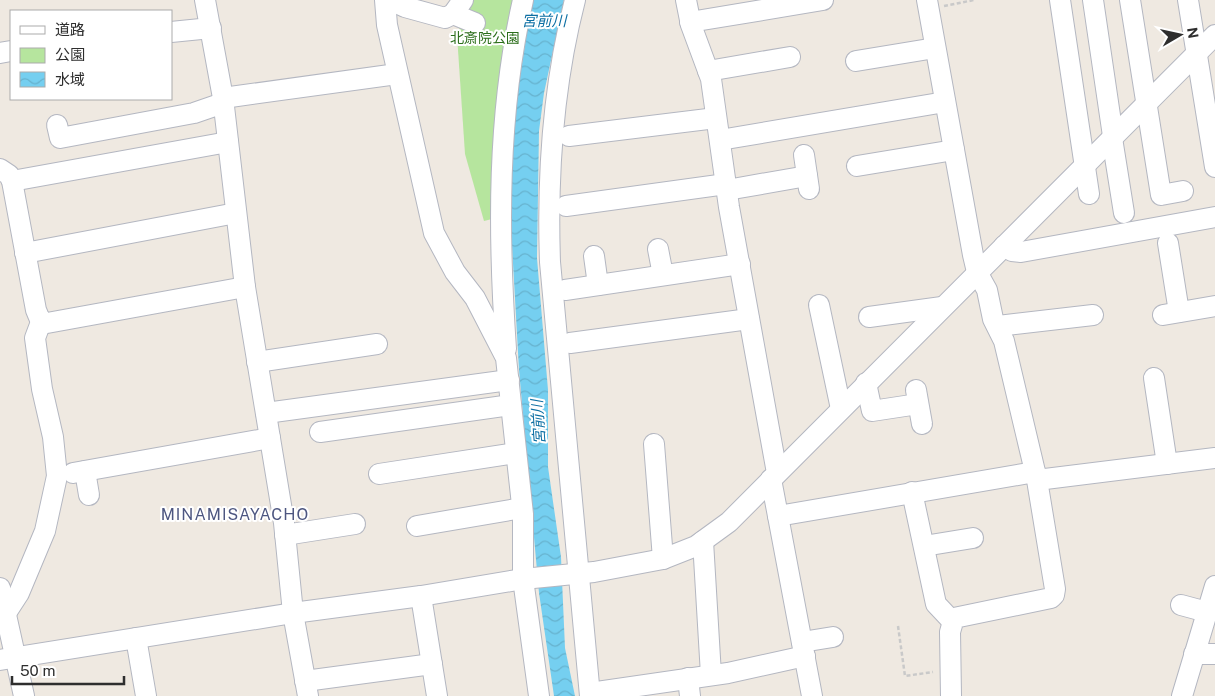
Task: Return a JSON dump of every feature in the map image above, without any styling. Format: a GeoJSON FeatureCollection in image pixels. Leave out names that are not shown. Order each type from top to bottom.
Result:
{"type":"FeatureCollection","features":[{"type":"Feature","properties":{"kind":"street"},"geometry":{"type":"LineString","coordinates":[[205,0],[223,101],[245,287],[285,535],[293,612],[306,688],[432,664]]}},
{"type":"Feature","properties":{"kind":"street"},"geometry":{"type":"LineString","coordinates":[[385,0],[387,25],[397,74],[434,233],[455,272],[475,298],[506,358]]}},
{"type":"Feature","properties":{"kind":"street"},"geometry":{"type":"LineString","coordinates":[[390,0],[437,17],[450,17],[458,7],[475,23]]}},
{"type":"Feature","properties":{"kind":"street"},"geometry":{"type":"LineString","coordinates":[[523,0],[510,77],[502,164],[500,258],[506,358],[539,696]]}},
{"type":"Feature","properties":{"kind":"street"},"geometry":{"type":"LineString","coordinates":[[574,0],[556,108],[557,172],[550,262],[578,487],[580,513],[575,573],[590,694],[689,687],[711,675],[804,649],[833,637]]}},
{"type":"Feature","properties":{"kind":"street"},"geometry":{"type":"LineString","coordinates":[[686,0],[690,22],[708,71],[774,476],[778,516],[812,696]]}},
{"type":"Feature","properties":{"kind":"street"},"geometry":{"type":"LineString","coordinates":[[690,22],[823,0]]}},
{"type":"Feature","properties":{"kind":"street"},"geometry":{"type":"LineString","coordinates":[[1060,0],[1089,194]]}},
{"type":"Feature","properties":{"kind":"street"},"geometry":{"type":"LineString","coordinates":[[1093,0],[1105,28],[1113,137],[1124,213]]}},
{"type":"Feature","properties":{"kind":"street"},"geometry":{"type":"LineString","coordinates":[[1130,0],[1161,195],[1183,191]]}},
{"type":"Feature","properties":{"kind":"street"},"geometry":{"type":"LineString","coordinates":[[1188,0],[1213,139],[1215,167]]}},
{"type":"Feature","properties":{"kind":"street"},"geometry":{"type":"LineString","coordinates":[[928,4],[977,272],[983,281],[993,319],[1004,341],[1036,476],[1054,595],[1051,598],[958,616],[952,621]]}},
{"type":"Feature","properties":{"kind":"street"},"geometry":{"type":"LineString","coordinates":[[172,32],[211,28]]}},
{"type":"Feature","properties":{"kind":"street"},"geometry":{"type":"LineString","coordinates":[[8,659],[293,612],[421,596],[526,578],[594,572],[662,560],[703,541],[729,522],[1215,35]]}},
{"type":"Feature","properties":{"kind":"street"},"geometry":{"type":"LineString","coordinates":[[856,62],[935,48]]}},
{"type":"Feature","properties":{"kind":"street"},"geometry":{"type":"LineString","coordinates":[[708,71],[790,57]]}},
{"type":"Feature","properties":{"kind":"street"},"geometry":{"type":"LineString","coordinates":[[58,125],[60,138],[194,113],[223,101],[397,74]]}},
{"type":"Feature","properties":{"kind":"street"},"geometry":{"type":"LineString","coordinates":[[720,140],[945,102]]}},
{"type":"Feature","properties":{"kind":"street"},"geometry":{"type":"LineString","coordinates":[[569,136],[716,118]]}},
{"type":"Feature","properties":{"kind":"street"},"geometry":{"type":"LineString","coordinates":[[6,613],[19,593],[45,531],[56,476],[52,436],[42,389],[35,338],[41,322],[36,310],[25,253],[6,175],[228,142]]}},
{"type":"Feature","properties":{"kind":"street"},"geometry":{"type":"LineString","coordinates":[[857,166],[954,150]]}},
{"type":"Feature","properties":{"kind":"street"},"geometry":{"type":"LineString","coordinates":[[577,209],[655,202],[726,187],[808,182],[804,155]]}},
{"type":"Feature","properties":{"kind":"street"},"geometry":{"type":"LineString","coordinates":[[25,253],[236,213]]}},
{"type":"Feature","properties":{"kind":"street"},"geometry":{"type":"LineString","coordinates":[[1004,246],[1012,251],[1021,252],[1215,217]]}},
{"type":"Feature","properties":{"kind":"street"},"geometry":{"type":"LineString","coordinates":[[658,249],[663,276]]}},
{"type":"Feature","properties":{"kind":"street"},"geometry":{"type":"LineString","coordinates":[[1174,249],[1171,313],[1215,306]]}},
{"type":"Feature","properties":{"kind":"street"},"geometry":{"type":"LineString","coordinates":[[594,256],[598,285]]}},
{"type":"Feature","properties":{"kind":"street"},"geometry":{"type":"LineString","coordinates":[[564,290],[740,264]]}},
{"type":"Feature","properties":{"kind":"street"},"geometry":{"type":"LineString","coordinates":[[41,322],[47,323],[245,287]]}},
{"type":"Feature","properties":{"kind":"street"},"geometry":{"type":"LineString","coordinates":[[819,305],[840,409]]}},
{"type":"Feature","properties":{"kind":"street"},"geometry":{"type":"LineString","coordinates":[[877,311],[942,307]]}},
{"type":"Feature","properties":{"kind":"street"},"geometry":{"type":"LineString","coordinates":[[998,326],[1092,316]]}},
{"type":"Feature","properties":{"kind":"street"},"geometry":{"type":"LineString","coordinates":[[582,336],[677,321],[749,319]]}},
{"type":"Feature","properties":{"kind":"street"},"geometry":{"type":"LineString","coordinates":[[257,362],[377,344]]}},
{"type":"Feature","properties":{"kind":"street"},"geometry":{"type":"LineString","coordinates":[[1154,378],[1167,464]]}},
{"type":"Feature","properties":{"kind":"street"},"geometry":{"type":"LineString","coordinates":[[266,413],[509,380]]}},
{"type":"Feature","properties":{"kind":"street"},"geometry":{"type":"LineString","coordinates":[[866,383],[872,411],[917,397],[922,424]]}},
{"type":"Feature","properties":{"kind":"street"},"geometry":{"type":"LineString","coordinates":[[320,432],[511,405]]}},
{"type":"Feature","properties":{"kind":"street"},"geometry":{"type":"LineString","coordinates":[[89,495],[79,472],[270,438]]}},
{"type":"Feature","properties":{"kind":"street"},"geometry":{"type":"LineString","coordinates":[[654,444],[662,560]]}},
{"type":"Feature","properties":{"kind":"street"},"geometry":{"type":"LineString","coordinates":[[379,474],[516,453]]}},
{"type":"Feature","properties":{"kind":"street"},"geometry":{"type":"LineString","coordinates":[[778,516],[912,492],[1036,476],[1215,458]]}},
{"type":"Feature","properties":{"kind":"street"},"geometry":{"type":"LineString","coordinates":[[912,492],[936,604],[952,621],[951,696]]}},
{"type":"Feature","properties":{"kind":"street"},"geometry":{"type":"LineString","coordinates":[[417,526],[522,508]]}},
{"type":"Feature","properties":{"kind":"street"},"geometry":{"type":"LineString","coordinates":[[285,535],[355,524]]}},
{"type":"Feature","properties":{"kind":"street"},"geometry":{"type":"LineString","coordinates":[[924,546],[973,538]]}},
{"type":"Feature","properties":{"kind":"street"},"geometry":{"type":"LineString","coordinates":[[703,541],[711,675]]}},
{"type":"Feature","properties":{"kind":"street"},"geometry":{"type":"LineString","coordinates":[[1182,696],[1215,586]]}},
{"type":"Feature","properties":{"kind":"street"},"geometry":{"type":"LineString","coordinates":[[0,588],[6,613],[8,659],[24,696]]}},
{"type":"Feature","properties":{"kind":"street"},"geometry":{"type":"LineString","coordinates":[[421,596],[437,696]]}},
{"type":"Feature","properties":{"kind":"street"},"geometry":{"type":"LineString","coordinates":[[1181,605],[1207,612]]}},
{"type":"Feature","properties":{"kind":"street"},"geometry":{"type":"LineString","coordinates":[[136,638],[146,696]]}},
{"type":"Feature","properties":{"kind":"street"},"geometry":{"type":"LineString","coordinates":[[1194,654],[1215,654]]}},
{"type":"Feature","properties":{"kind":"path"},"geometry":{"type":"LineString","coordinates":[[928,4],[974,0]]}},
{"type":"Feature","properties":{"kind":"path"},"geometry":{"type":"LineString","coordinates":[[898,626],[905,676],[950,670]]}},
{"type":"Feature","properties":{"kind":"green space","name":"北斎院公園"},"geometry":{"type":"Polygon","coordinates":[[[471,0],[520,0],[496,218],[484,221],[465,154],[457,35],[471,0]]]}},
{"type":"Feature","properties":{"kind":"water","name":"宮前川"},"geometry":{"type":"Polygon","coordinates":[[[532,0],[564,0],[544,93],[539,131],[537,258],[548,390],[548,467],[561,557],[565,648],[575,696],[554,696],[539,593],[519,370],[510,210],[515,108],[532,0]]]}},
{"type":"Feature","properties":{"kind":"district","name":"MINAMISAYACHO"},"geometry":{"type":"Point","coordinates":[235,514]}}]}
